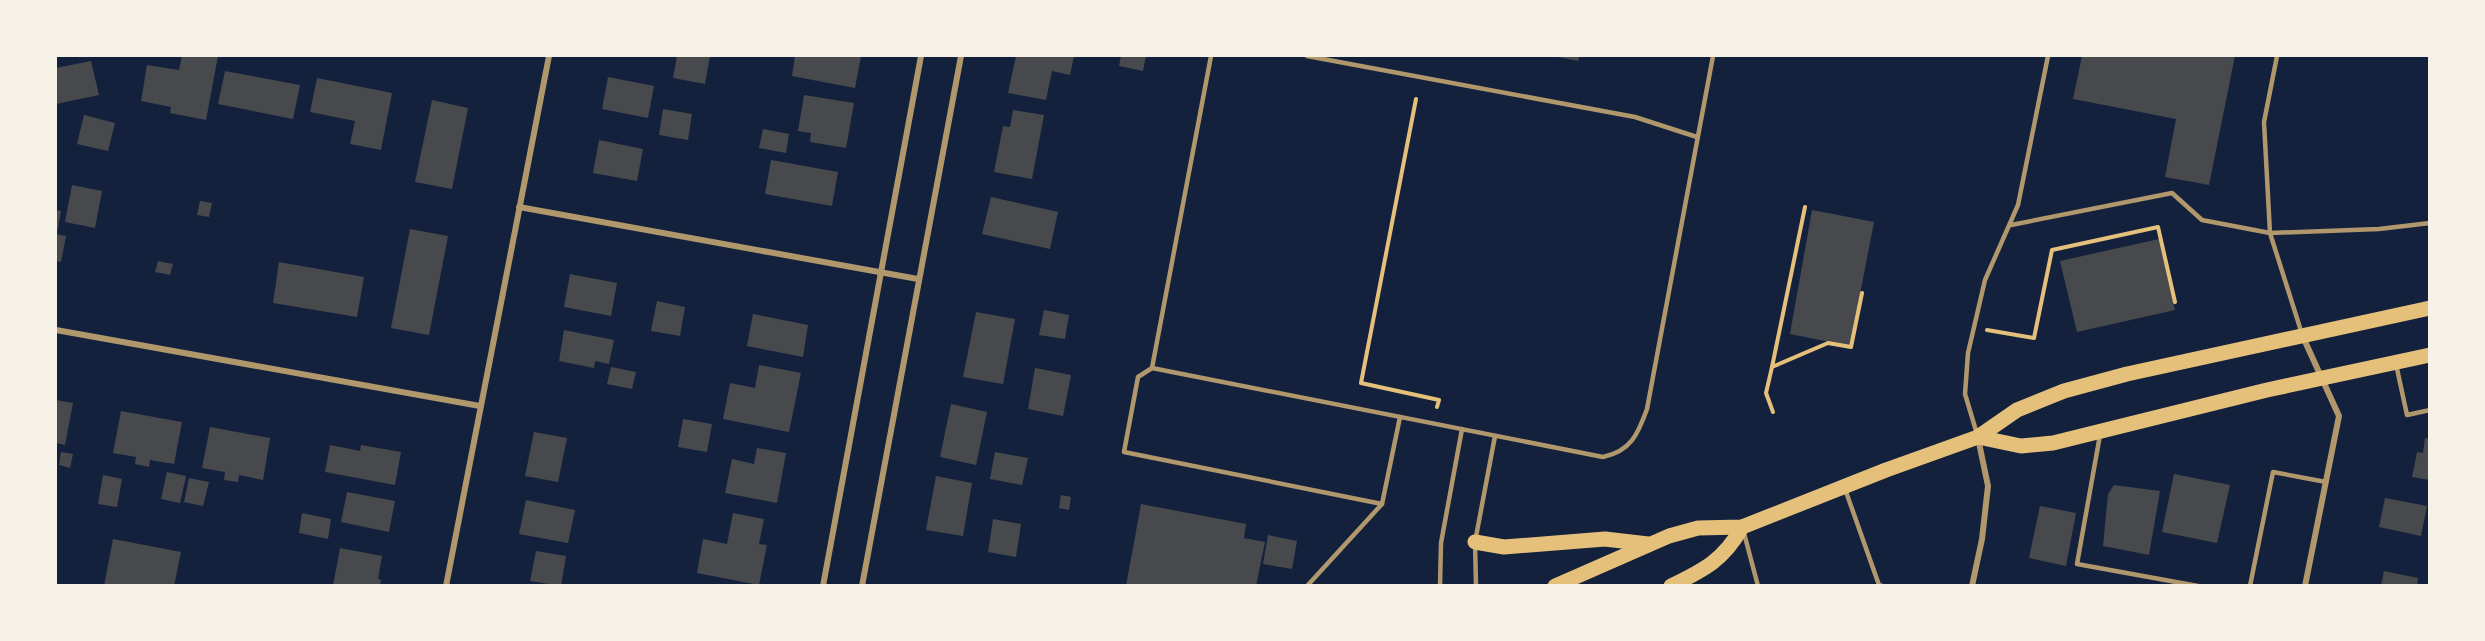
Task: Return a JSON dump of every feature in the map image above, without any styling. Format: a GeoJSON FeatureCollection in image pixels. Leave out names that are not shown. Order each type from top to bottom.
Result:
{"type":"FeatureCollection","features":[{"type":"Feature","properties":{"kind":"main road"},"geometry":{"type":"LineString","coordinates":[[1555,585],[1648,544],[1698,528],[1742,527],[1844,486],[1978,437],[2017,410],[2064,391],[2430,308]]}},
{"type":"Feature","properties":{"kind":"main road"},"geometry":{"type":"LineString","coordinates":[[1978,437],[2013,445],[2031,446],[2101,432],[2322,377],[2430,355]]}},
{"type":"Feature","properties":{"kind":"main road"},"geometry":{"type":"LineString","coordinates":[[1671,585],[1716,561],[1728,549],[1742,527]]}},
{"type":"Feature","properties":{"kind":"main road"},"geometry":{"type":"LineString","coordinates":[[1475,542],[1504,548],[1605,539],[1648,544]]}},
{"type":"Feature","properties":{"kind":"street"},"geometry":{"type":"LineString","coordinates":[[446,585],[549,56]]}},
{"type":"Feature","properties":{"kind":"street"},"geometry":{"type":"LineString","coordinates":[[823,585],[921,56]]}},
{"type":"Feature","properties":{"kind":"street"},"geometry":{"type":"LineString","coordinates":[[863,585],[961,56]]}},
{"type":"Feature","properties":{"kind":"street"},"geometry":{"type":"LineString","coordinates":[[519,207],[918,279]]}},
{"type":"Feature","properties":{"kind":"street"},"geometry":{"type":"LineString","coordinates":[[56,330],[480,406]]}},
{"type":"Feature","properties":{"kind":"street"},"geometry":{"type":"LineString","coordinates":[[2303,336],[2339,416],[2305,585]]}},
{"type":"Feature","properties":{"kind":"street"},"geometry":{"type":"LineString","coordinates":[[1971,585],[1982,539],[1988,486],[1978,437]]}},
{"type":"Feature","properties":{"kind":"lane"},"geometry":{"type":"LineString","coordinates":[[1152,368],[1211,56]]}},
{"type":"Feature","properties":{"kind":"lane"},"geometry":{"type":"LineString","coordinates":[[1307,56],[1635,117],[1697,137]]}},
{"type":"Feature","properties":{"kind":"lane"},"geometry":{"type":"LineString","coordinates":[[1382,504],[1124,452],[1138,377],[1152,368],[1603,457],[1616,454],[1637,436],[1647,409],[1713,56]]}},
{"type":"Feature","properties":{"kind":"lane"},"geometry":{"type":"LineString","coordinates":[[1978,437],[1964,385],[1974,327],[1980,296],[1991,264],[2011,225],[2021,192],[2048,56]]}},
{"type":"Feature","properties":{"kind":"lane"},"geometry":{"type":"LineString","coordinates":[[2277,56],[2264,122],[2270,233],[2303,336]]}},
{"type":"Feature","properties":{"kind":"lane"},"geometry":{"type":"LineString","coordinates":[[2011,225],[2172,193],[2202,220],[2270,233],[2379,229],[2430,223]]}},
{"type":"Feature","properties":{"kind":"lane"},"geometry":{"type":"LineString","coordinates":[[2395,362],[2407,415],[2430,410]]}},
{"type":"Feature","properties":{"kind":"lane"},"geometry":{"type":"LineString","coordinates":[[1307,585],[1382,504],[1400,417]]}},
{"type":"Feature","properties":{"kind":"lane"},"geometry":{"type":"LineString","coordinates":[[1440,585],[1441,543],[1462,429]]}},
{"type":"Feature","properties":{"kind":"lane"},"geometry":{"type":"LineString","coordinates":[[2101,432],[2077,564],[2198,585]]}},
{"type":"Feature","properties":{"kind":"lane"},"geometry":{"type":"LineString","coordinates":[[1476,585],[1475,542],[1495,436]]}},
{"type":"Feature","properties":{"kind":"lane"},"geometry":{"type":"LineString","coordinates":[[2250,585],[2273,472],[2326,482]]}},
{"type":"Feature","properties":{"kind":"lane"},"geometry":{"type":"LineString","coordinates":[[1844,486],[1879,585],[1882,585]]}},
{"type":"Feature","properties":{"kind":"lane"},"geometry":{"type":"LineString","coordinates":[[1742,527],[1758,585]]}},
{"type":"Feature","properties":{"kind":"path"},"geometry":{"type":"LineString","coordinates":[[1416,99],[1361,383],[1439,400],[1437,407]]}},
{"type":"Feature","properties":{"kind":"path"},"geometry":{"type":"LineString","coordinates":[[1773,412],[1766,393],[1805,207]]}},
{"type":"Feature","properties":{"kind":"path"},"geometry":{"type":"LineString","coordinates":[[1974,327],[2034,338],[2052,250],[2158,227],[2175,302]]}},
{"type":"Feature","properties":{"kind":"path"},"geometry":{"type":"LineString","coordinates":[[1772,367],[1828,343],[1851,347],[1862,293]]}},
{"type":"Feature","properties":{"kind":"building"},"geometry":{"type":"Polygon","coordinates":[[[182,56],[218,56],[206,120],[170,113],[171,107],[141,101],[147,65],[179,70],[182,56]]]}},
{"type":"Feature","properties":{"kind":"building"},"geometry":{"type":"Polygon","coordinates":[[[677,56],[710,56],[705,84],[673,78],[677,56]]]}},
{"type":"Feature","properties":{"kind":"building"},"geometry":{"type":"Polygon","coordinates":[[[795,56],[861,56],[855,88],[792,76],[795,56]]]}},
{"type":"Feature","properties":{"kind":"building"},"geometry":{"type":"Polygon","coordinates":[[[1016,56],[1074,56],[1070,75],[1052,71],[1046,100],[1008,93],[1016,56]]]}},
{"type":"Feature","properties":{"kind":"building"},"geometry":{"type":"Polygon","coordinates":[[[1121,56],[1146,56],[1143,71],[1119,66],[1121,56]]]}},
{"type":"Feature","properties":{"kind":"building"},"geometry":{"type":"Polygon","coordinates":[[[1553,56],[1580,56],[1578,61],[1553,56]]]}},
{"type":"Feature","properties":{"kind":"building"},"geometry":{"type":"Polygon","coordinates":[[[2082,56],[2235,56],[2209,185],[2165,177],[2176,119],[2073,99],[2082,56]]]}},
{"type":"Feature","properties":{"kind":"building"},"geometry":{"type":"Polygon","coordinates":[[[91,61],[99,95],[56,104],[56,68],[91,61]]]}},
{"type":"Feature","properties":{"kind":"building"},"geometry":{"type":"Polygon","coordinates":[[[225,71],[300,85],[293,119],[218,104],[225,71]]]}},
{"type":"Feature","properties":{"kind":"building"},"geometry":{"type":"Polygon","coordinates":[[[608,77],[654,86],[648,118],[602,109],[608,77]]]}},
{"type":"Feature","properties":{"kind":"building"},"geometry":{"type":"Polygon","coordinates":[[[317,78],[392,93],[381,150],[350,144],[355,121],[310,112],[317,78]]]}},
{"type":"Feature","properties":{"kind":"building"},"geometry":{"type":"Polygon","coordinates":[[[804,95],[854,103],[846,148],[810,142],[811,133],[798,131],[804,95]]]}},
{"type":"Feature","properties":{"kind":"building"},"geometry":{"type":"Polygon","coordinates":[[[432,100],[468,108],[452,189],[415,182],[432,100]]]}},
{"type":"Feature","properties":{"kind":"building"},"geometry":{"type":"Polygon","coordinates":[[[663,109],[692,114],[688,140],[659,135],[663,109]]]}},
{"type":"Feature","properties":{"kind":"building"},"geometry":{"type":"Polygon","coordinates":[[[1013,110],[1044,115],[1032,179],[994,172],[1003,126],[1010,127],[1013,110]]]}},
{"type":"Feature","properties":{"kind":"building"},"geometry":{"type":"Polygon","coordinates":[[[84,115],[115,123],[108,151],[77,144],[84,115]]]}},
{"type":"Feature","properties":{"kind":"building"},"geometry":{"type":"Polygon","coordinates":[[[763,129],[789,134],[786,153],[759,148],[763,129]]]}},
{"type":"Feature","properties":{"kind":"building"},"geometry":{"type":"Polygon","coordinates":[[[599,140],[643,149],[637,181],[593,173],[599,140]]]}},
{"type":"Feature","properties":{"kind":"building"},"geometry":{"type":"Polygon","coordinates":[[[771,160],[838,172],[832,206],[765,194],[771,160]]]}},
{"type":"Feature","properties":{"kind":"building"},"geometry":{"type":"Polygon","coordinates":[[[72,185],[102,191],[95,228],[65,222],[72,185]]]}},
{"type":"Feature","properties":{"kind":"building"},"geometry":{"type":"Polygon","coordinates":[[[991,197],[1058,212],[1050,249],[982,234],[991,197]]]}},
{"type":"Feature","properties":{"kind":"building"},"geometry":{"type":"Polygon","coordinates":[[[200,201],[212,203],[209,217],[197,215],[200,201]]]}},
{"type":"Feature","properties":{"kind":"building"},"geometry":{"type":"Polygon","coordinates":[[[56,210],[61,211],[57,233],[56,233],[56,210]]]}},
{"type":"Feature","properties":{"kind":"building"},"geometry":{"type":"Polygon","coordinates":[[[1812,210],[1874,222],[1850,346],[1790,334],[1812,210]]]}},
{"type":"Feature","properties":{"kind":"building"},"geometry":{"type":"Polygon","coordinates":[[[410,229],[448,236],[429,335],[391,328],[410,229]]]}},
{"type":"Feature","properties":{"kind":"building"},"geometry":{"type":"Polygon","coordinates":[[[56,234],[66,236],[61,262],[56,261],[56,234]]]}},
{"type":"Feature","properties":{"kind":"building"},"geometry":{"type":"Polygon","coordinates":[[[2159,239],[2175,310],[2077,332],[2060,261],[2159,239]]]}},
{"type":"Feature","properties":{"kind":"building"},"geometry":{"type":"Polygon","coordinates":[[[158,261],[173,264],[170,275],[155,272],[158,261]]]}},
{"type":"Feature","properties":{"kind":"building"},"geometry":{"type":"Polygon","coordinates":[[[279,262],[364,277],[357,317],[273,303],[279,262]]]}},
{"type":"Feature","properties":{"kind":"building"},"geometry":{"type":"Polygon","coordinates":[[[570,274],[617,283],[611,316],[564,307],[570,274]]]}},
{"type":"Feature","properties":{"kind":"building"},"geometry":{"type":"Polygon","coordinates":[[[657,301],[685,307],[680,336],[651,331],[657,301]]]}},
{"type":"Feature","properties":{"kind":"building"},"geometry":{"type":"Polygon","coordinates":[[[1044,310],[1069,315],[1065,339],[1039,335],[1044,310]]]}},
{"type":"Feature","properties":{"kind":"building"},"geometry":{"type":"Polygon","coordinates":[[[976,312],[1015,319],[1003,384],[963,377],[976,312]]]}},
{"type":"Feature","properties":{"kind":"building"},"geometry":{"type":"Polygon","coordinates":[[[753,314],[808,325],[803,357],[747,346],[753,314]]]}},
{"type":"Feature","properties":{"kind":"building"},"geometry":{"type":"Polygon","coordinates":[[[564,330],[614,340],[609,364],[595,361],[594,368],[559,361],[564,330]]]}},
{"type":"Feature","properties":{"kind":"building"},"geometry":{"type":"Polygon","coordinates":[[[759,365],[801,373],[789,432],[723,419],[730,383],[755,388],[759,365]]]}},
{"type":"Feature","properties":{"kind":"building"},"geometry":{"type":"Polygon","coordinates":[[[611,367],[636,372],[632,389],[607,384],[611,367]]]}},
{"type":"Feature","properties":{"kind":"building"},"geometry":{"type":"Polygon","coordinates":[[[1035,368],[1071,375],[1063,416],[1028,409],[1035,368]]]}},
{"type":"Feature","properties":{"kind":"building"},"geometry":{"type":"Polygon","coordinates":[[[56,400],[73,403],[65,445],[56,443],[56,400]]]}},
{"type":"Feature","properties":{"kind":"building"},"geometry":{"type":"Polygon","coordinates":[[[951,404],[987,412],[976,465],[940,457],[951,404]]]}},
{"type":"Feature","properties":{"kind":"building"},"geometry":{"type":"Polygon","coordinates":[[[121,411],[182,422],[174,464],[150,460],[149,467],[135,464],[136,457],[113,453],[121,411]]]}},
{"type":"Feature","properties":{"kind":"building"},"geometry":{"type":"Polygon","coordinates":[[[683,419],[712,424],[707,452],[678,447],[683,419]]]}},
{"type":"Feature","properties":{"kind":"building"},"geometry":{"type":"Polygon","coordinates":[[[210,427],[270,438],[263,480],[239,475],[238,482],[224,480],[225,472],[202,468],[210,427]]]}},
{"type":"Feature","properties":{"kind":"building"},"geometry":{"type":"Polygon","coordinates":[[[534,432],[567,438],[558,482],[525,476],[534,432]]]}},
{"type":"Feature","properties":{"kind":"building"},"geometry":{"type":"Polygon","coordinates":[[[2425,438],[2430,439],[2430,480],[2412,477],[2417,452],[2423,453],[2425,438]]]}},
{"type":"Feature","properties":{"kind":"building"},"geometry":{"type":"Polygon","coordinates":[[[330,445],[360,451],[361,445],[401,452],[395,485],[325,472],[330,445]]]}},
{"type":"Feature","properties":{"kind":"building"},"geometry":{"type":"Polygon","coordinates":[[[757,448],[786,453],[777,503],[725,493],[732,459],[754,464],[757,448]]]}},
{"type":"Feature","properties":{"kind":"building"},"geometry":{"type":"Polygon","coordinates":[[[61,452],[73,454],[70,468],[59,465],[61,452]]]}},
{"type":"Feature","properties":{"kind":"building"},"geometry":{"type":"Polygon","coordinates":[[[995,452],[1028,458],[1022,485],[990,479],[995,452]]]}},
{"type":"Feature","properties":{"kind":"building"},"geometry":{"type":"Polygon","coordinates":[[[167,472],[186,476],[180,503],[161,499],[167,472]]]}},
{"type":"Feature","properties":{"kind":"building"},"geometry":{"type":"Polygon","coordinates":[[[2174,474],[2230,485],[2217,543],[2162,532],[2174,474]]]}},
{"type":"Feature","properties":{"kind":"building"},"geometry":{"type":"Polygon","coordinates":[[[103,475],[122,479],[117,507],[98,504],[103,475]]]}},
{"type":"Feature","properties":{"kind":"building"},"geometry":{"type":"Polygon","coordinates":[[[936,476],[972,483],[963,536],[926,530],[936,476]]]}},
{"type":"Feature","properties":{"kind":"building"},"geometry":{"type":"Polygon","coordinates":[[[189,478],[209,482],[203,506],[184,502],[189,478]]]}},
{"type":"Feature","properties":{"kind":"building"},"geometry":{"type":"Polygon","coordinates":[[[2114,485],[2160,491],[2149,555],[2103,546],[2108,494],[2114,485]]]}},
{"type":"Feature","properties":{"kind":"building"},"geometry":{"type":"Polygon","coordinates":[[[347,492],[395,501],[389,532],[341,522],[347,492]]]}},
{"type":"Feature","properties":{"kind":"building"},"geometry":{"type":"Polygon","coordinates":[[[1061,495],[1071,497],[1069,510],[1059,508],[1061,495]]]}},
{"type":"Feature","properties":{"kind":"building"},"geometry":{"type":"Polygon","coordinates":[[[2385,498],[2427,506],[2421,536],[2379,527],[2385,498]]]}},
{"type":"Feature","properties":{"kind":"building"},"geometry":{"type":"Polygon","coordinates":[[[526,500],[575,510],[568,543],[519,534],[526,500]]]}},
{"type":"Feature","properties":{"kind":"building"},"geometry":{"type":"Polygon","coordinates":[[[1141,504],[1246,524],[1244,538],[1265,542],[1256,586],[1126,586],[1141,504]]]}},
{"type":"Feature","properties":{"kind":"building"},"geometry":{"type":"Polygon","coordinates":[[[2040,506],[2076,513],[2066,566],[2029,558],[2040,506]]]}},
{"type":"Feature","properties":{"kind":"building"},"geometry":{"type":"Polygon","coordinates":[[[302,513],[331,519],[328,539],[299,533],[302,513]]]}},
{"type":"Feature","properties":{"kind":"building"},"geometry":{"type":"Polygon","coordinates":[[[733,513],[764,519],[759,544],[767,545],[759,585],[697,573],[703,539],[727,544],[733,513]]]}},
{"type":"Feature","properties":{"kind":"building"},"geometry":{"type":"Polygon","coordinates":[[[993,519],[1021,524],[1016,557],[988,552],[993,519]]]}},
{"type":"Feature","properties":{"kind":"building"},"geometry":{"type":"Polygon","coordinates":[[[1268,535],[1297,541],[1292,569],[1263,564],[1268,535]]]}},
{"type":"Feature","properties":{"kind":"building"},"geometry":{"type":"Polygon","coordinates":[[[113,539],[181,552],[174,586],[104,586],[113,539]]]}},
{"type":"Feature","properties":{"kind":"building"},"geometry":{"type":"Polygon","coordinates":[[[340,548],[382,556],[378,579],[381,580],[380,586],[333,586],[340,548]]]}},
{"type":"Feature","properties":{"kind":"building"},"geometry":{"type":"Polygon","coordinates":[[[536,551],[566,556],[561,586],[530,581],[536,551]]]}},
{"type":"Feature","properties":{"kind":"building"},"geometry":{"type":"Polygon","coordinates":[[[2384,571],[2418,578],[2417,586],[2381,586],[2384,571]]]}}]}
